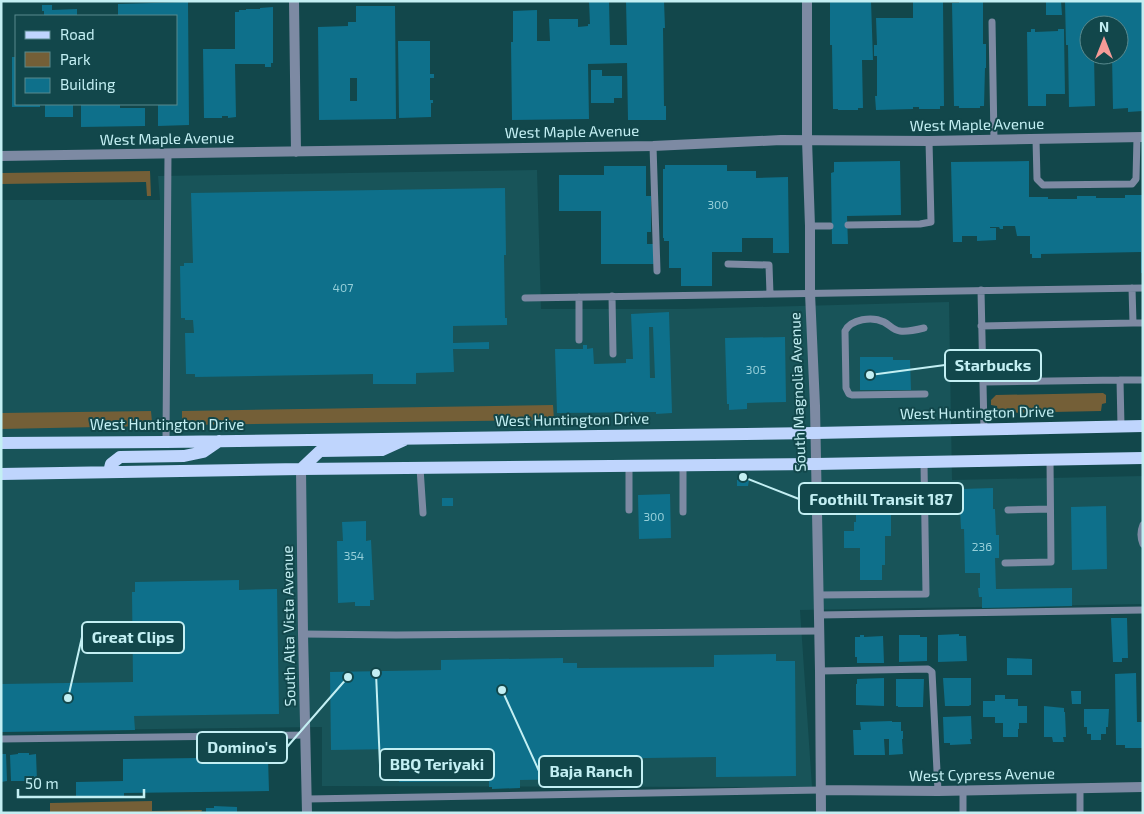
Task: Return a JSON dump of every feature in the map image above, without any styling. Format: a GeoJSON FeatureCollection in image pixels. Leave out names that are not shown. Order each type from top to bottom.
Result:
{"type":"FeatureCollection","features":[{"type":"Feature","properties":{"kind":"main road","name":"West Huntington Drive"},"geometry":{"type":"LineString","coordinates":[[1,443],[815,433],[1143,426]]}},
{"type":"Feature","properties":{"kind":"main road"},"geometry":{"type":"LineString","coordinates":[[302,469],[320,451],[382,450],[409,438]]}},
{"type":"Feature","properties":{"kind":"main road"},"geometry":{"type":"LineString","coordinates":[[108,472],[111,464],[120,457],[184,456],[203,452],[219,441]]}},
{"type":"Feature","properties":{"kind":"main road"},"geometry":{"type":"LineString","coordinates":[[1,474],[683,466],[1143,458]]}},
{"type":"Feature","properties":{"kind":"street"},"geometry":{"type":"LineString","coordinates":[[294,1],[296,152]]}},
{"type":"Feature","properties":{"kind":"street","name":"South Magnolia Avenue"},"geometry":{"type":"LineString","coordinates":[[807,1],[807,140],[816,464],[821,813]]}},
{"type":"Feature","properties":{"kind":"street","name":"West Maple Avenue"},"geometry":{"type":"LineString","coordinates":[[1,156],[653,146],[781,140],[929,141],[1140,137]]}},
{"type":"Feature","properties":{"kind":"street","name":"South Alta Vista Avenue"},"geometry":{"type":"LineString","coordinates":[[302,469],[307,813]]}},
{"type":"Feature","properties":{"kind":"street","name":"West Cypress Avenue"},"geometry":{"type":"LineString","coordinates":[[821,790],[963,791],[1143,787]]}},
{"type":"Feature","properties":{"kind":"lane"},"geometry":{"type":"LineString","coordinates":[[992,22],[994,140]]}},
{"type":"Feature","properties":{"kind":"lane"},"geometry":{"type":"LineString","coordinates":[[1036,139],[1037,180],[1043,185],[1132,184],[1136,179],[1140,137]]}},
{"type":"Feature","properties":{"kind":"lane"},"geometry":{"type":"LineString","coordinates":[[848,226],[920,224],[930,222],[929,141]]}},
{"type":"Feature","properties":{"kind":"lane"},"geometry":{"type":"LineString","coordinates":[[653,146],[657,271]]}},
{"type":"Feature","properties":{"kind":"lane"},"geometry":{"type":"LineString","coordinates":[[166,442],[168,153]]}},
{"type":"Feature","properties":{"kind":"lane"},"geometry":{"type":"LineString","coordinates":[[810,226],[830,226]]}},
{"type":"Feature","properties":{"kind":"lane"},"geometry":{"type":"LineString","coordinates":[[728,264],[769,265],[770,294]]}},
{"type":"Feature","properties":{"kind":"lane"},"geometry":{"type":"LineString","coordinates":[[1132,288],[1133,323]]}},
{"type":"Feature","properties":{"kind":"lane"},"geometry":{"type":"LineString","coordinates":[[525,298],[1143,288]]}},
{"type":"Feature","properties":{"kind":"lane"},"geometry":{"type":"LineString","coordinates":[[981,290],[984,430]]}},
{"type":"Feature","properties":{"kind":"lane"},"geometry":{"type":"LineString","coordinates":[[612,296],[613,354]]}},
{"type":"Feature","properties":{"kind":"lane"},"geometry":{"type":"LineString","coordinates":[[579,297],[580,340]]}},
{"type":"Feature","properties":{"kind":"lane"},"geometry":{"type":"LineString","coordinates":[[924,328],[908,332],[898,331],[883,321],[871,319],[852,323],[845,331],[846,388],[849,394],[852,396],[925,394]]}},
{"type":"Feature","properties":{"kind":"lane"},"geometry":{"type":"LineString","coordinates":[[981,326],[1143,323]]}},
{"type":"Feature","properties":{"kind":"lane"},"geometry":{"type":"LineString","coordinates":[[1120,380],[1121,426]]}},
{"type":"Feature","properties":{"kind":"lane"},"geometry":{"type":"LineString","coordinates":[[983,382],[1143,380]]}},
{"type":"Feature","properties":{"kind":"lane"},"geometry":{"type":"LineString","coordinates":[[1005,563],[1051,562],[1050,460]]}},
{"type":"Feature","properties":{"kind":"lane"},"geometry":{"type":"LineString","coordinates":[[818,596],[926,594],[924,462]]}},
{"type":"Feature","properties":{"kind":"lane"},"geometry":{"type":"LineString","coordinates":[[629,466],[629,510]]}},
{"type":"Feature","properties":{"kind":"lane"},"geometry":{"type":"LineString","coordinates":[[683,466],[683,512]]}},
{"type":"Feature","properties":{"kind":"lane"},"geometry":{"type":"LineString","coordinates":[[420,468],[423,513]]}},
{"type":"Feature","properties":{"kind":"lane"},"geometry":{"type":"LineString","coordinates":[[1008,510],[1050,509]]}},
{"type":"Feature","properties":{"kind":"lane"},"geometry":{"type":"LineString","coordinates":[[1143,524],[1141,530],[1143,544]]}},
{"type":"Feature","properties":{"kind":"lane"},"geometry":{"type":"LineString","coordinates":[[818,615],[1143,610]]}},
{"type":"Feature","properties":{"kind":"lane"},"geometry":{"type":"LineString","coordinates":[[303,634],[819,631]]}},
{"type":"Feature","properties":{"kind":"lane"},"geometry":{"type":"LineString","coordinates":[[820,671],[928,669],[932,672],[938,791]]}},
{"type":"Feature","properties":{"kind":"lane"},"geometry":{"type":"LineString","coordinates":[[1,739],[306,735]]}},
{"type":"Feature","properties":{"kind":"lane"},"geometry":{"type":"LineString","coordinates":[[1080,788],[1080,813]]}},
{"type":"Feature","properties":{"kind":"lane"},"geometry":{"type":"LineString","coordinates":[[307,799],[821,790]]}},
{"type":"Feature","properties":{"kind":"lane"},"geometry":{"type":"LineString","coordinates":[[963,791],[963,813]]}},
{"type":"Feature","properties":{"kind":"shaded area"},"geometry":{"type":"Polygon","coordinates":[[[537,170],[541,309],[683,309],[949,302],[952,480],[1143,476],[1143,604],[800,610],[812,787],[322,786],[322,727],[1,731],[1,200],[160,200],[158,176],[537,170]]]}},
{"type":"Feature","properties":{"kind":"green space"},"geometry":{"type":"Polygon","coordinates":[[[150,171],[151,196],[147,196],[146,182],[1,184],[1,173],[150,171]]]}},
{"type":"Feature","properties":{"kind":"green space"},"geometry":{"type":"Polygon","coordinates":[[[1103,393],[1106,395],[1106,403],[1102,404],[1101,411],[998,413],[997,406],[991,405],[991,400],[996,395],[1103,393]]]}},
{"type":"Feature","properties":{"kind":"green space"},"geometry":{"type":"Polygon","coordinates":[[[553,405],[554,420],[186,425],[182,421],[182,411],[553,405]]]}},
{"type":"Feature","properties":{"kind":"green space"},"geometry":{"type":"Polygon","coordinates":[[[151,411],[152,422],[148,426],[1,429],[1,413],[151,411]]]}},
{"type":"Feature","properties":{"kind":"green space"},"geometry":{"type":"Polygon","coordinates":[[[152,801],[152,811],[202,810],[201,813],[50,813],[50,803],[152,801]]]}},
{"type":"Feature","properties":{"kind":"building"},"geometry":{"type":"Polygon","coordinates":[[[589,1],[609,1],[610,45],[627,45],[626,1],[664,1],[664,106],[666,106],[666,120],[628,120],[627,63],[588,64],[589,119],[512,120],[511,42],[513,42],[513,11],[537,10],[537,41],[550,41],[549,19],[578,19],[578,27],[590,24],[589,1]]]}},
{"type":"Feature","properties":{"kind":"building"},"geometry":{"type":"Polygon","coordinates":[[[830,1],[871,1],[873,60],[862,60],[863,108],[858,108],[858,110],[833,109],[830,1]]]}},
{"type":"Feature","properties":{"kind":"building"},"geometry":{"type":"Polygon","coordinates":[[[913,1],[943,2],[944,106],[940,106],[940,109],[919,109],[919,107],[913,107],[913,109],[876,110],[877,56],[874,56],[874,45],[877,45],[876,18],[913,18],[913,1]]]}},
{"type":"Feature","properties":{"kind":"building"},"geometry":{"type":"Polygon","coordinates":[[[959,1],[983,2],[983,44],[986,44],[986,68],[984,106],[980,106],[980,108],[959,108],[959,106],[954,106],[952,3],[959,3],[959,1]]]}},
{"type":"Feature","properties":{"kind":"building"},"geometry":{"type":"Polygon","coordinates":[[[1046,1],[1061,1],[1062,15],[1046,15],[1046,1]]]}},
{"type":"Feature","properties":{"kind":"building"},"geometry":{"type":"Polygon","coordinates":[[[1065,1],[1143,1],[1143,111],[1128,112],[1128,108],[1113,109],[1112,65],[1129,65],[1129,15],[1079,15],[1079,65],[1094,65],[1095,106],[1069,107],[1068,45],[1066,45],[1065,1]]]}},
{"type":"Feature","properties":{"kind":"building"},"geometry":{"type":"Polygon","coordinates":[[[188,2],[189,125],[158,126],[158,105],[178,105],[178,15],[118,15],[118,4],[188,2]]]}},
{"type":"Feature","properties":{"kind":"building"},"geometry":{"type":"Polygon","coordinates":[[[42,5],[52,5],[52,10],[77,9],[77,15],[44,15],[44,11],[42,11],[42,5]]]}},
{"type":"Feature","properties":{"kind":"building"},"geometry":{"type":"Polygon","coordinates":[[[356,6],[395,6],[396,119],[319,120],[318,27],[348,26],[348,22],[356,22],[356,6]],[[350,78],[350,101],[357,101],[357,78],[350,78]]]}},
{"type":"Feature","properties":{"kind":"building"},"geometry":{"type":"Polygon","coordinates":[[[273,7],[273,63],[271,63],[271,67],[265,67],[265,64],[235,64],[236,117],[204,118],[203,49],[235,49],[235,12],[246,9],[273,7]]]}},
{"type":"Feature","properties":{"kind":"building"},"geometry":{"type":"Polygon","coordinates":[[[1031,29],[1035,29],[1035,32],[1064,29],[1065,94],[1046,94],[1046,106],[1028,106],[1027,32],[1031,32],[1031,29]]]}},
{"type":"Feature","properties":{"kind":"building"},"geometry":{"type":"Polygon","coordinates":[[[398,41],[430,41],[430,74],[434,74],[434,78],[430,78],[430,100],[433,100],[433,103],[431,103],[431,117],[399,118],[398,41]]]}},
{"type":"Feature","properties":{"kind":"building"},"geometry":{"type":"Polygon","coordinates":[[[12,57],[15,57],[15,105],[40,105],[40,107],[12,107],[12,57]]]}},
{"type":"Feature","properties":{"kind":"building"},"geometry":{"type":"Polygon","coordinates":[[[591,70],[602,70],[602,76],[622,76],[622,98],[614,98],[614,103],[591,103],[591,70]]]}},
{"type":"Feature","properties":{"kind":"building"},"geometry":{"type":"Polygon","coordinates":[[[45,105],[73,105],[73,117],[45,117],[45,105]]]}},
{"type":"Feature","properties":{"kind":"building"},"geometry":{"type":"Polygon","coordinates":[[[81,105],[120,105],[120,108],[145,108],[145,126],[81,127],[81,105]]]}},
{"type":"Feature","properties":{"kind":"building"},"geometry":{"type":"Polygon","coordinates":[[[900,161],[901,215],[847,216],[848,244],[832,244],[831,173],[834,172],[834,162],[900,161]]]}},
{"type":"Feature","properties":{"kind":"building"},"geometry":{"type":"Polygon","coordinates":[[[1029,161],[1029,197],[1077,199],[1077,196],[1125,198],[1125,195],[1143,195],[1143,273],[1141,273],[1141,252],[1041,254],[1041,258],[1032,258],[1032,254],[1030,254],[1030,236],[1017,236],[1015,226],[1003,226],[1003,229],[990,227],[996,228],[996,240],[977,241],[977,236],[962,236],[962,242],[953,242],[951,162],[1029,161]]]}},
{"type":"Feature","properties":{"kind":"building"},"geometry":{"type":"Polygon","coordinates":[[[665,165],[727,165],[727,171],[756,171],[756,178],[788,177],[789,253],[773,253],[773,238],[742,238],[742,252],[712,252],[712,286],[681,286],[681,268],[669,268],[669,241],[664,241],[663,238],[663,169],[665,169],[665,165]]]}},
{"type":"Feature","properties":{"kind":"building"},"geometry":{"type":"Polygon","coordinates":[[[604,166],[646,166],[646,196],[651,196],[651,232],[647,232],[647,244],[654,244],[654,264],[601,264],[601,211],[559,211],[559,175],[604,175],[604,166]]]}},
{"type":"Feature","properties":{"kind":"building"},"geometry":{"type":"Polygon","coordinates":[[[505,188],[506,255],[504,255],[505,318],[507,318],[507,325],[453,326],[453,343],[489,342],[489,349],[453,349],[454,372],[416,373],[416,384],[373,384],[373,374],[195,377],[195,374],[186,374],[185,333],[194,333],[193,320],[181,318],[180,266],[184,266],[184,263],[193,263],[191,193],[505,188]]]}},
{"type":"Feature","properties":{"kind":"building"},"geometry":{"type":"Polygon","coordinates":[[[669,312],[672,413],[557,413],[555,349],[583,349],[583,345],[587,345],[587,349],[593,348],[594,364],[626,363],[626,359],[633,359],[631,314],[669,312]],[[649,327],[650,378],[655,378],[653,327],[649,327]]]}},
{"type":"Feature","properties":{"kind":"building"},"geometry":{"type":"Polygon","coordinates":[[[785,337],[786,402],[747,403],[747,409],[729,410],[729,404],[727,404],[725,338],[785,337]]]}},
{"type":"Feature","properties":{"kind":"building"},"geometry":{"type":"Polygon","coordinates":[[[860,357],[893,357],[893,360],[910,360],[911,390],[860,390],[860,357]]]}},
{"type":"Feature","properties":{"kind":"building"},"geometry":{"type":"Polygon","coordinates":[[[737,480],[749,480],[748,486],[737,486],[737,480]]]}},
{"type":"Feature","properties":{"kind":"building"},"geometry":{"type":"Polygon","coordinates":[[[993,488],[996,535],[999,535],[999,558],[995,558],[996,589],[1072,588],[1072,606],[982,608],[982,597],[979,597],[978,588],[980,588],[980,573],[965,573],[964,529],[961,529],[960,509],[962,509],[962,489],[993,488]]]}},
{"type":"Feature","properties":{"kind":"building"},"geometry":{"type":"Polygon","coordinates":[[[670,494],[671,538],[639,539],[638,495],[670,494]]]}},
{"type":"Feature","properties":{"kind":"building"},"geometry":{"type":"Polygon","coordinates":[[[442,498],[453,498],[453,506],[442,506],[442,498]]]}},
{"type":"Feature","properties":{"kind":"building"},"geometry":{"type":"Polygon","coordinates":[[[1106,506],[1107,569],[1072,570],[1071,507],[1106,506]]]}},
{"type":"Feature","properties":{"kind":"building"},"geometry":{"type":"Polygon","coordinates":[[[856,509],[868,509],[868,514],[891,514],[891,536],[885,536],[885,565],[882,565],[882,580],[860,580],[860,548],[844,548],[844,531],[854,531],[856,509]]]}},
{"type":"Feature","properties":{"kind":"building"},"geometry":{"type":"Polygon","coordinates":[[[366,521],[366,541],[371,540],[374,600],[370,600],[370,606],[355,606],[355,602],[338,603],[337,541],[343,541],[342,522],[366,521]]]}},
{"type":"Feature","properties":{"kind":"building"},"geometry":{"type":"Polygon","coordinates":[[[239,580],[239,590],[277,589],[279,714],[134,716],[135,730],[2,732],[1,684],[133,682],[132,592],[135,592],[135,582],[239,580]]]}},
{"type":"Feature","properties":{"kind":"building"},"geometry":{"type":"Polygon","coordinates":[[[1111,618],[1127,618],[1128,658],[1122,658],[1122,662],[1113,662],[1111,618]]]}},
{"type":"Feature","properties":{"kind":"building"},"geometry":{"type":"Polygon","coordinates":[[[959,634],[959,636],[966,636],[967,661],[938,662],[938,635],[959,634]]]}},
{"type":"Feature","properties":{"kind":"building"},"geometry":{"type":"Polygon","coordinates":[[[860,635],[864,635],[864,637],[883,636],[884,663],[857,663],[857,657],[855,657],[855,637],[860,637],[860,635]]]}},
{"type":"Feature","properties":{"kind":"building"},"geometry":{"type":"Polygon","coordinates":[[[899,635],[927,637],[927,661],[899,662],[899,635]]]}},
{"type":"Feature","properties":{"kind":"building"},"geometry":{"type":"Polygon","coordinates":[[[776,654],[776,661],[795,661],[796,776],[716,777],[716,757],[578,759],[578,779],[520,780],[520,788],[492,789],[492,787],[489,787],[489,781],[399,782],[399,749],[331,750],[330,672],[441,670],[441,660],[563,658],[563,663],[577,663],[577,668],[714,667],[714,655],[776,654]]]}},
{"type":"Feature","properties":{"kind":"building"},"geometry":{"type":"Polygon","coordinates":[[[1007,658],[1032,659],[1032,675],[1007,675],[1007,658]]]}},
{"type":"Feature","properties":{"kind":"building"},"geometry":{"type":"Polygon","coordinates":[[[1136,673],[1137,722],[1143,722],[1143,748],[1125,748],[1125,745],[1116,745],[1115,674],[1136,673]]]}},
{"type":"Feature","properties":{"kind":"building"},"geometry":{"type":"Polygon","coordinates":[[[884,678],[884,706],[856,705],[857,679],[884,678]]]}},
{"type":"Feature","properties":{"kind":"building"},"geometry":{"type":"Polygon","coordinates":[[[943,678],[971,678],[970,706],[945,706],[943,678]]]}},
{"type":"Feature","properties":{"kind":"building"},"geometry":{"type":"Polygon","coordinates":[[[896,679],[924,679],[923,707],[896,706],[896,679]]]}},
{"type":"Feature","properties":{"kind":"building"},"geometry":{"type":"Polygon","coordinates":[[[1071,691],[1081,691],[1081,704],[1072,704],[1071,691]]]}},
{"type":"Feature","properties":{"kind":"building"},"geometry":{"type":"Polygon","coordinates":[[[995,695],[1005,695],[1005,699],[1018,699],[1018,706],[1027,706],[1027,723],[1019,723],[1018,737],[1003,737],[1003,723],[995,723],[995,717],[983,717],[983,701],[995,701],[995,695]]]}},
{"type":"Feature","properties":{"kind":"building"},"geometry":{"type":"Polygon","coordinates":[[[1044,706],[1064,708],[1066,737],[1063,737],[1064,742],[1053,742],[1052,737],[1044,737],[1044,706]]]}},
{"type":"Feature","properties":{"kind":"building"},"geometry":{"type":"Polygon","coordinates":[[[1084,709],[1109,709],[1108,727],[1106,727],[1106,734],[1101,734],[1101,740],[1091,740],[1091,734],[1087,734],[1087,727],[1084,727],[1084,709]]]}},
{"type":"Feature","properties":{"kind":"building"},"geometry":{"type":"Polygon","coordinates":[[[971,716],[971,744],[950,745],[950,743],[944,743],[943,717],[971,716]]]}},
{"type":"Feature","properties":{"kind":"building"},"geometry":{"type":"Polygon","coordinates":[[[860,722],[901,722],[903,754],[889,755],[889,739],[884,739],[885,755],[854,755],[853,730],[861,730],[860,722]]]}},
{"type":"Feature","properties":{"kind":"building"},"geometry":{"type":"Polygon","coordinates":[[[18,753],[36,754],[37,781],[11,781],[10,755],[18,753]]]}},
{"type":"Feature","properties":{"kind":"building"},"geometry":{"type":"Polygon","coordinates":[[[1,754],[6,754],[7,781],[1,782],[1,754]]]}},
{"type":"Feature","properties":{"kind":"building"},"geometry":{"type":"Polygon","coordinates":[[[268,757],[269,791],[124,793],[124,796],[76,797],[76,782],[123,781],[123,759],[268,757]]]}},
{"type":"Feature","properties":{"kind":"building"},"geometry":{"type":"Polygon","coordinates":[[[214,806],[237,807],[237,813],[206,813],[206,808],[214,808],[214,806]]]}},
{"type":"Feature","properties":{"kind":"place","name":"Starbucks"},"geometry":{"type":"Point","coordinates":[870,375]}},
{"type":"Feature","properties":{"kind":"place","name":"Foothill Transit 187"},"geometry":{"type":"Point","coordinates":[743,477]}},
{"type":"Feature","properties":{"kind":"place","name":"BBQ Teriyaki"},"geometry":{"type":"Point","coordinates":[376,673]}},
{"type":"Feature","properties":{"kind":"place","name":"Domino's"},"geometry":{"type":"Point","coordinates":[348,677]}},
{"type":"Feature","properties":{"kind":"place","name":"Baja Ranch"},"geometry":{"type":"Point","coordinates":[502,690]}},
{"type":"Feature","properties":{"kind":"place","name":"Great Clips"},"geometry":{"type":"Point","coordinates":[68,698]}}]}
